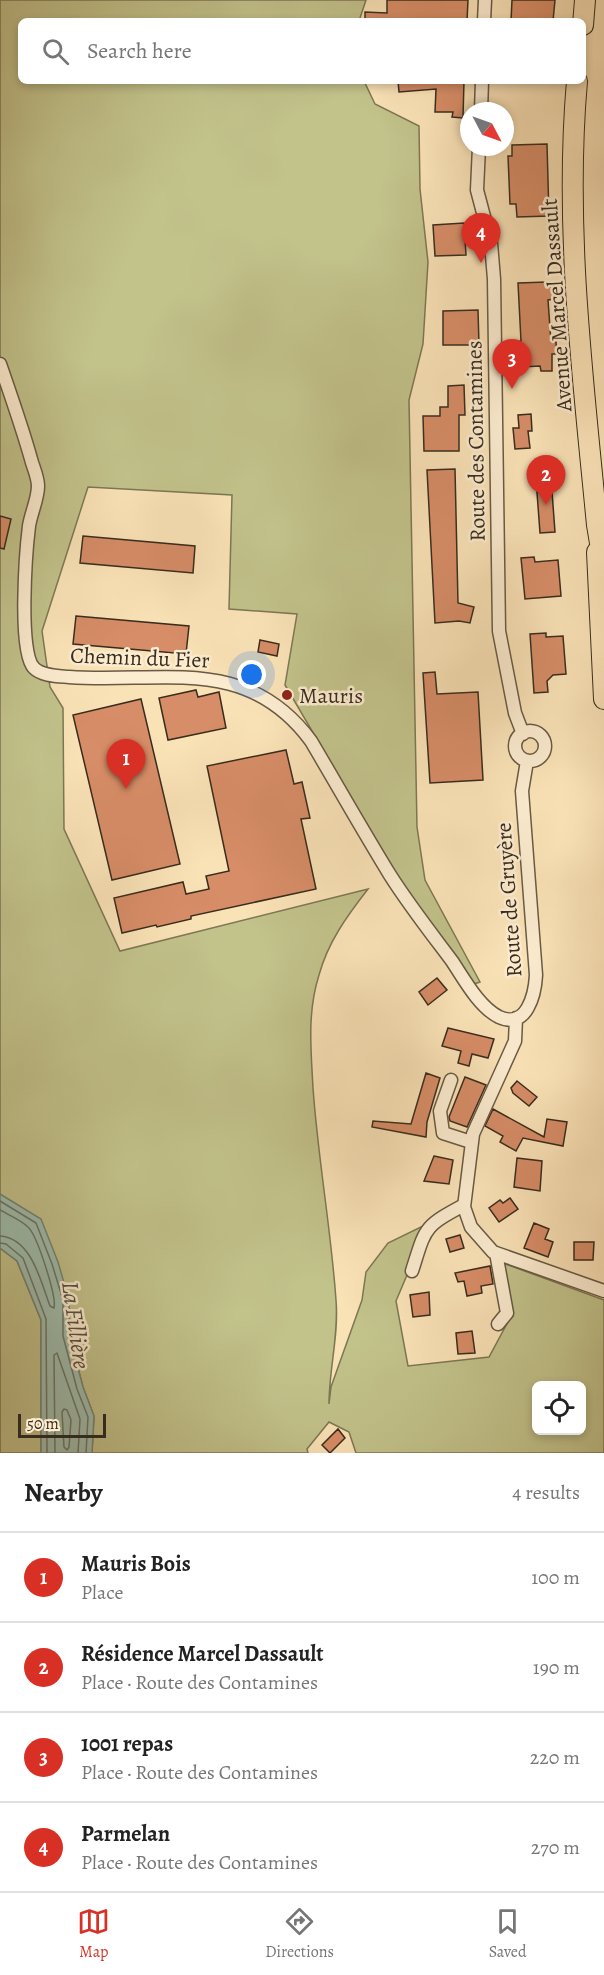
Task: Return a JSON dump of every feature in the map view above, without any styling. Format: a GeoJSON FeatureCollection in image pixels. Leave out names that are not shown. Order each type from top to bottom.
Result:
{"type":"FeatureCollection","features":[{"type":"Feature","properties":{"kind":"main road"},"geometry":{"type":"LineString","coordinates":[[584,18],[586,0]]}},
{"type":"Feature","properties":{"kind":"main road","name":"Avenue Marcel Dassault"},"geometry":{"type":"LineString","coordinates":[[577,84],[572,174],[574,253],[597,525],[604,567]]}},
{"type":"Feature","properties":{"kind":"main road","name":"Avenue Marcel Dassault"},"geometry":{"type":"LineString","coordinates":[[597,525],[597,591],[604,699]]}},
{"type":"Feature","properties":{"kind":"street"},"geometry":{"type":"LineString","coordinates":[[484,18],[485,0]]}},
{"type":"Feature","properties":{"kind":"street"},"geometry":{"type":"LineString","coordinates":[[481,102],[482,84]]}},
{"type":"Feature","properties":{"kind":"street","name":"Route des Contamines"},"geometry":{"type":"LineString","coordinates":[[479,156],[477,190],[491,243],[494,279],[499,631],[515,713],[523,734]]}},
{"type":"Feature","properties":{"kind":"street","name":"Chemin du Fier"},"geometry":{"type":"LineString","coordinates":[[0,364],[38,485],[29,527],[24,620],[27,659],[36,670],[50,675],[209,678],[241,686],[279,707],[299,725],[311,741],[391,877],[475,994],[498,1017],[516,1018]]}},
{"type":"Feature","properties":{"kind":"street"},"geometry":{"type":"LineString","coordinates":[[536,733],[544,743],[541,756],[527,760],[519,755],[516,742],[523,734],[536,733]]}},
{"type":"Feature","properties":{"kind":"street","name":"Route de Gruyère"},"geometry":{"type":"LineString","coordinates":[[527,760],[522,791],[536,975],[534,994],[529,1008],[516,1018],[515,1041],[478,1119],[471,1142],[464,1205],[471,1227],[480,1240],[496,1253],[604,1291]]}},
{"type":"Feature","properties":{"kind":"street"},"geometry":{"type":"LineString","coordinates":[[451,1080],[440,1112],[443,1132],[471,1142]]}},
{"type":"Feature","properties":{"kind":"street"},"geometry":{"type":"LineString","coordinates":[[412,1270],[424,1233],[433,1222],[464,1205]]}},
{"type":"Feature","properties":{"kind":"street"},"geometry":{"type":"LineString","coordinates":[[496,1253],[507,1313],[498,1324]]}},
{"type":"Feature","properties":{"kind":"green space"},"geometry":{"type":"Polygon","coordinates":[[[0,0],[366,0],[360,18],[18,18],[18,84],[365,84],[375,104],[419,126],[420,189],[428,262],[423,344],[409,400],[417,827],[425,880],[480,982],[468,986],[398,877],[285,685],[297,614],[229,609],[232,495],[88,487],[42,631],[50,687],[63,708],[64,829],[120,951],[368,889],[346,919],[328,951],[315,989],[311,1017],[315,1115],[337,1313],[329,1404],[331,1387],[362,1300],[366,1272],[388,1243],[429,1223],[396,1301],[408,1366],[489,1357],[510,1318],[500,1262],[604,1300],[604,1453],[356,1453],[349,1432],[329,1422],[307,1449],[308,1453],[92,1453],[94,1416],[83,1387],[69,1334],[69,1300],[0,1194],[0,0]]]}},
{"type":"Feature","properties":{"kind":"green space"},"geometry":{"type":"Polygon","coordinates":[[[0,1248],[17,1261],[41,1320],[41,1453],[0,1453],[0,1248]]]}},
{"type":"Feature","properties":{"kind":"water"},"geometry":{"type":"Polygon","coordinates":[[[0,1194],[41,1219],[58,1262],[69,1300],[69,1334],[83,1387],[94,1416],[92,1453],[41,1453],[41,1320],[17,1261],[0,1248],[0,1194]]]}},
{"type":"Feature","properties":{"kind":"building"},"geometry":{"type":"Polygon","coordinates":[[[387,0],[468,0],[467,18],[365,18],[365,12],[387,13],[387,0]]]}},
{"type":"Feature","properties":{"kind":"building"},"geometry":{"type":"Polygon","coordinates":[[[512,0],[555,0],[553,18],[511,18],[512,0]]]}},
{"type":"Feature","properties":{"kind":"building"},"geometry":{"type":"Polygon","coordinates":[[[398,84],[464,84],[463,102],[460,102],[460,118],[452,117],[453,112],[435,112],[436,89],[399,92],[398,84]]]}},
{"type":"Feature","properties":{"kind":"building"},"geometry":{"type":"Polygon","coordinates":[[[547,144],[549,216],[517,217],[516,204],[510,204],[508,156],[514,156],[514,145],[547,144]]]}},
{"type":"Feature","properties":{"kind":"building"},"geometry":{"type":"Polygon","coordinates":[[[464,223],[466,255],[435,256],[433,225],[464,223]]]}},
{"type":"Feature","properties":{"kind":"building"},"geometry":{"type":"Polygon","coordinates":[[[547,282],[547,287],[553,287],[554,299],[548,300],[551,342],[556,342],[557,354],[552,354],[552,371],[541,371],[540,366],[521,367],[521,359],[516,359],[515,342],[521,341],[518,283],[547,282]]]}},
{"type":"Feature","properties":{"kind":"building"},"geometry":{"type":"Polygon","coordinates":[[[478,310],[479,345],[443,345],[443,311],[478,310]]]}},
{"type":"Feature","properties":{"kind":"building"},"geometry":{"type":"Polygon","coordinates":[[[464,385],[465,415],[459,415],[459,451],[424,451],[423,416],[440,416],[440,407],[448,407],[448,386],[464,385]]]}},
{"type":"Feature","properties":{"kind":"building"},"geometry":{"type":"Polygon","coordinates":[[[531,414],[532,431],[528,431],[530,448],[515,449],[513,428],[519,428],[518,415],[531,414]]]}},
{"type":"Feature","properties":{"kind":"building"},"geometry":{"type":"Polygon","coordinates":[[[455,469],[458,603],[474,607],[470,623],[459,621],[435,623],[427,470],[455,469]]]}},
{"type":"Feature","properties":{"kind":"building"},"geometry":{"type":"Polygon","coordinates":[[[551,478],[555,532],[540,533],[536,479],[551,478]]]}},
{"type":"Feature","properties":{"kind":"building"},"geometry":{"type":"Polygon","coordinates":[[[0,516],[11,519],[4,549],[0,548],[0,516]]]}},
{"type":"Feature","properties":{"kind":"building"},"geometry":{"type":"Polygon","coordinates":[[[83,536],[195,546],[193,573],[80,563],[83,536]]]}},
{"type":"Feature","properties":{"kind":"building"},"geometry":{"type":"Polygon","coordinates":[[[534,557],[535,562],[558,560],[561,596],[525,599],[521,558],[534,557]]]}},
{"type":"Feature","properties":{"kind":"building"},"geometry":{"type":"Polygon","coordinates":[[[76,616],[189,626],[186,654],[73,644],[76,616]]]}},
{"type":"Feature","properties":{"kind":"building"},"geometry":{"type":"Polygon","coordinates":[[[546,633],[546,637],[563,636],[566,674],[553,675],[547,681],[548,692],[534,693],[530,634],[546,633]]]}},
{"type":"Feature","properties":{"kind":"building"},"geometry":{"type":"Polygon","coordinates":[[[260,640],[279,644],[277,656],[258,652],[260,640]]]}},
{"type":"Feature","properties":{"kind":"building"},"geometry":{"type":"Polygon","coordinates":[[[435,672],[437,694],[478,692],[483,780],[430,783],[423,673],[435,672]]]}},
{"type":"Feature","properties":{"kind":"building"},"geometry":{"type":"Polygon","coordinates":[[[196,690],[198,697],[219,692],[226,728],[168,740],[159,698],[196,690]]]}},
{"type":"Feature","properties":{"kind":"building"},"geometry":{"type":"Polygon","coordinates":[[[141,699],[180,864],[112,880],[73,715],[141,699]]]}},
{"type":"Feature","properties":{"kind":"building"},"geometry":{"type":"Polygon","coordinates":[[[286,750],[294,784],[302,782],[310,818],[301,819],[316,889],[191,916],[191,919],[157,927],[156,925],[122,933],[114,898],[183,882],[186,894],[209,889],[206,876],[229,871],[207,766],[286,750]]]}},
{"type":"Feature","properties":{"kind":"building"},"geometry":{"type":"Polygon","coordinates":[[[437,978],[447,990],[428,1005],[419,992],[437,978]]]}},
{"type":"Feature","properties":{"kind":"building"},"geometry":{"type":"Polygon","coordinates":[[[448,1028],[494,1039],[488,1058],[472,1054],[469,1066],[458,1063],[461,1051],[442,1046],[448,1028]]]}},
{"type":"Feature","properties":{"kind":"building"},"geometry":{"type":"Polygon","coordinates":[[[426,1073],[440,1078],[427,1122],[426,1137],[372,1127],[373,1121],[411,1124],[426,1073]]]}},
{"type":"Feature","properties":{"kind":"building"},"geometry":{"type":"Polygon","coordinates":[[[465,1077],[486,1085],[467,1127],[450,1121],[449,1117],[465,1077]]]}},
{"type":"Feature","properties":{"kind":"building"},"geometry":{"type":"Polygon","coordinates":[[[517,1081],[537,1097],[529,1106],[513,1093],[511,1088],[517,1081]]]}},
{"type":"Feature","properties":{"kind":"building"},"geometry":{"type":"Polygon","coordinates":[[[493,1109],[544,1137],[547,1119],[567,1122],[563,1146],[523,1138],[516,1151],[500,1142],[503,1136],[485,1126],[493,1109]]]}},
{"type":"Feature","properties":{"kind":"building"},"geometry":{"type":"Polygon","coordinates":[[[434,1156],[453,1160],[449,1184],[424,1181],[434,1156]]]}},
{"type":"Feature","properties":{"kind":"building"},"geometry":{"type":"Polygon","coordinates":[[[517,1158],[542,1161],[540,1191],[514,1187],[517,1158]]]}},
{"type":"Feature","properties":{"kind":"building"},"geometry":{"type":"Polygon","coordinates":[[[510,1198],[518,1209],[499,1222],[489,1208],[500,1200],[503,1203],[510,1198]]]}},
{"type":"Feature","properties":{"kind":"building"},"geometry":{"type":"Polygon","coordinates":[[[534,1223],[549,1229],[545,1239],[553,1242],[548,1257],[524,1248],[534,1223]]]}},
{"type":"Feature","properties":{"kind":"building"},"geometry":{"type":"Polygon","coordinates":[[[460,1235],[464,1248],[450,1252],[446,1239],[460,1235]]]}},
{"type":"Feature","properties":{"kind":"building"},"geometry":{"type":"Polygon","coordinates":[[[574,1242],[594,1242],[593,1260],[574,1260],[574,1242]]]}},
{"type":"Feature","properties":{"kind":"building"},"geometry":{"type":"Polygon","coordinates":[[[490,1266],[493,1284],[481,1286],[482,1293],[467,1296],[464,1281],[458,1282],[455,1273],[490,1266]]]}},
{"type":"Feature","properties":{"kind":"building"},"geometry":{"type":"Polygon","coordinates":[[[429,1292],[430,1315],[413,1317],[410,1295],[429,1292]]]}},
{"type":"Feature","properties":{"kind":"building"},"geometry":{"type":"Polygon","coordinates":[[[472,1331],[475,1353],[458,1354],[456,1333],[472,1331]]]}},
{"type":"Feature","properties":{"kind":"building"},"geometry":{"type":"Polygon","coordinates":[[[338,1429],[345,1438],[330,1453],[322,1445],[338,1429]]]}},
{"type":"Feature","properties":{"kind":"place","name":"Parmelan"},"geometry":{"type":"Point","coordinates":[481,263]}},
{"type":"Feature","properties":{"kind":"place","name":"1001 repas"},"geometry":{"type":"Point","coordinates":[512,389]}},
{"type":"Feature","properties":{"kind":"place","name":"Résidence Marcel Dassault"},"geometry":{"type":"Point","coordinates":[546,505]}},
{"type":"Feature","properties":{"kind":"place","name":"Mauris"},"geometry":{"type":"Point","coordinates":[287,695]}},
{"type":"Feature","properties":{"kind":"place","name":"Mauris Bois"},"geometry":{"type":"Point","coordinates":[126,789]}},
{"type":"Feature","properties":{"kind":"water label","name":"La Fillière"},"geometry":{"type":"Point","coordinates":[76,1325]}}]}
